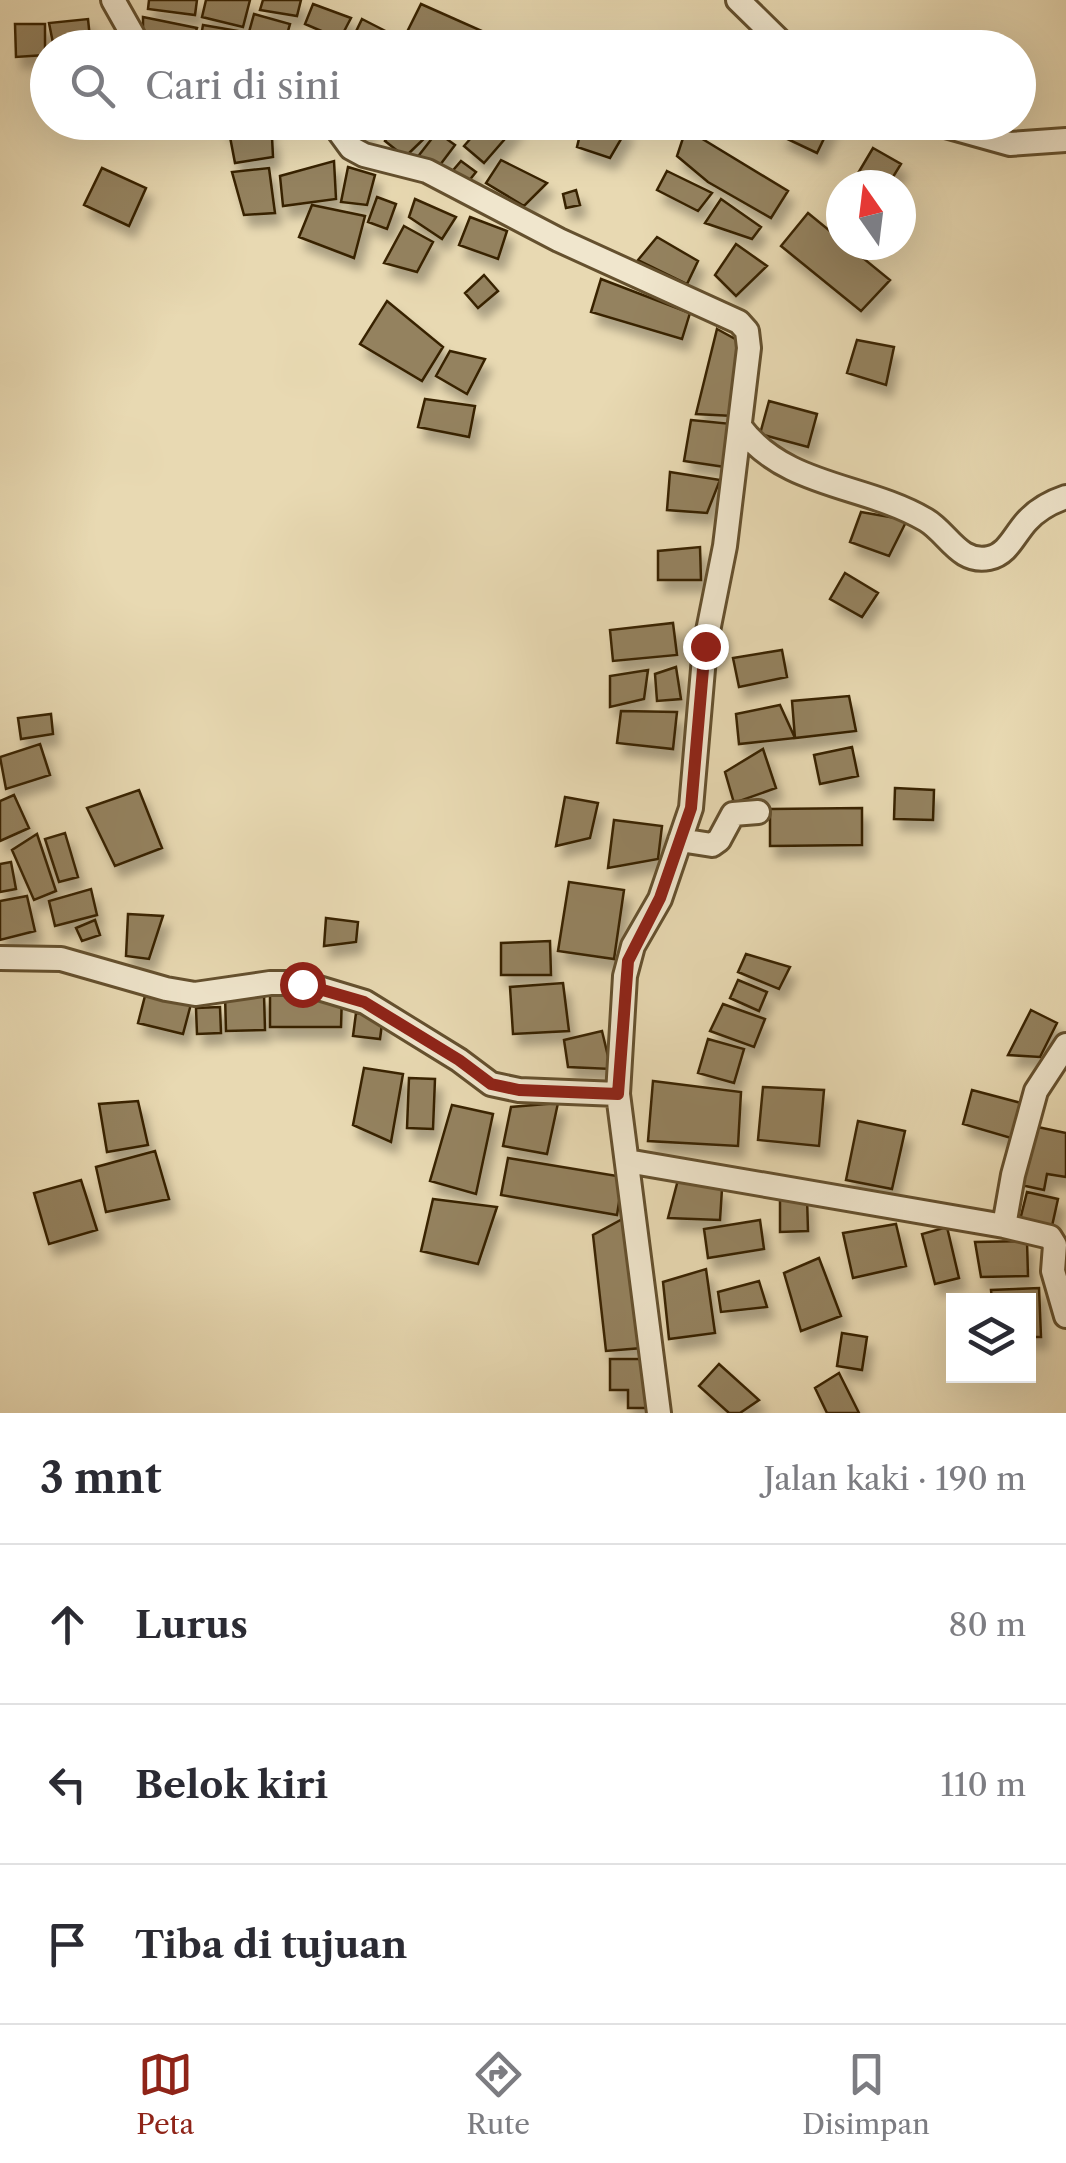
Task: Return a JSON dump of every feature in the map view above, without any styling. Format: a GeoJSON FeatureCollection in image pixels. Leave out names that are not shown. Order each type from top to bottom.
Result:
{"type":"FeatureCollection","features":[{"type":"Feature","properties":{"kind":"street"},"geometry":{"type":"LineString","coordinates":[[113,0],[130,30]]}},
{"type":"Feature","properties":{"kind":"street"},"geometry":{"type":"LineString","coordinates":[[738,0],[769,30]]}},
{"type":"Feature","properties":{"kind":"street"},"geometry":{"type":"LineString","coordinates":[[345,140],[364,155],[427,171],[560,240],[738,322],[747,331],[750,348],[742,428],[705,646],[691,808],[660,898],[628,961],[618,1094],[659,1413]]}},
{"type":"Feature","properties":{"kind":"street"},"geometry":{"type":"LineString","coordinates":[[996,140],[1010,144],[1066,140]]}},
{"type":"Feature","properties":{"kind":"street"},"geometry":{"type":"LineString","coordinates":[[742,428],[773,461],[927,520],[972,558],[983,559],[1002,552],[1030,518],[1066,497]]}},
{"type":"Feature","properties":{"kind":"street"},"geometry":{"type":"LineString","coordinates":[[680,840],[712,845],[733,814],[758,812]]}},
{"type":"Feature","properties":{"kind":"street"},"geometry":{"type":"LineString","coordinates":[[0,958],[61,958],[195,994],[270,984],[302,984],[335,991],[364,1002],[412,1030],[491,1084],[519,1090],[618,1094]]}},
{"type":"Feature","properties":{"kind":"street"},"geometry":{"type":"LineString","coordinates":[[1004,1226],[1012,1176],[1036,1091],[1066,1046]]}},
{"type":"Feature","properties":{"kind":"street"},"geometry":{"type":"LineString","coordinates":[[628,1161],[1050,1237],[1066,1316]]}},
{"type":"Feature","properties":{"kind":"building"},"geometry":{"type":"Polygon","coordinates":[[[149,0],[197,0],[195,15],[148,9],[149,0]]]}},
{"type":"Feature","properties":{"kind":"building"},"geometry":{"type":"Polygon","coordinates":[[[206,0],[250,0],[243,27],[202,17],[206,0]]]}},
{"type":"Feature","properties":{"kind":"building"},"geometry":{"type":"Polygon","coordinates":[[[263,0],[301,0],[297,16],[260,10],[263,0]]]}},
{"type":"Feature","properties":{"kind":"building"},"geometry":{"type":"Polygon","coordinates":[[[313,4],[351,18],[345,30],[319,30],[305,24],[313,4]]]}},
{"type":"Feature","properties":{"kind":"building"},"geometry":{"type":"Polygon","coordinates":[[[421,4],[480,30],[408,30],[421,4]]]}},
{"type":"Feature","properties":{"kind":"building"},"geometry":{"type":"Polygon","coordinates":[[[254,14],[290,24],[288,30],[250,30],[254,14]]]}},
{"type":"Feature","properties":{"kind":"building"},"geometry":{"type":"Polygon","coordinates":[[[143,17],[197,28],[196,30],[143,30],[143,17]]]}},
{"type":"Feature","properties":{"kind":"building"},"geometry":{"type":"Polygon","coordinates":[[[88,19],[89,30],[50,30],[49,23],[88,19]]]}},
{"type":"Feature","properties":{"kind":"building"},"geometry":{"type":"Polygon","coordinates":[[[362,19],[383,30],[357,30],[362,19]]]}},
{"type":"Feature","properties":{"kind":"building"},"geometry":{"type":"Polygon","coordinates":[[[15,24],[45,24],[45,30],[30,30],[30,56],[16,57],[15,24]]]}},
{"type":"Feature","properties":{"kind":"building"},"geometry":{"type":"Polygon","coordinates":[[[203,25],[232,30],[202,30],[203,25]]]}},
{"type":"Feature","properties":{"kind":"building"},"geometry":{"type":"Polygon","coordinates":[[[231,140],[272,140],[273,157],[235,163],[231,140]]]}},
{"type":"Feature","properties":{"kind":"building"},"geometry":{"type":"Polygon","coordinates":[[[386,140],[423,140],[405,157],[386,140]]]}},
{"type":"Feature","properties":{"kind":"building"},"geometry":{"type":"Polygon","coordinates":[[[431,140],[448,140],[455,145],[434,173],[416,159],[431,140]]]}},
{"type":"Feature","properties":{"kind":"building"},"geometry":{"type":"Polygon","coordinates":[[[469,140],[504,140],[484,163],[464,146],[469,140]]]}},
{"type":"Feature","properties":{"kind":"building"},"geometry":{"type":"Polygon","coordinates":[[[579,140],[621,140],[610,158],[577,147],[579,140]]]}},
{"type":"Feature","properties":{"kind":"building"},"geometry":{"type":"Polygon","coordinates":[[[682,140],[704,140],[788,191],[771,218],[708,182],[677,156],[682,140]]]}},
{"type":"Feature","properties":{"kind":"building"},"geometry":{"type":"Polygon","coordinates":[[[789,140],[823,140],[817,153],[789,140]]]}},
{"type":"Feature","properties":{"kind":"building"},"geometry":{"type":"Polygon","coordinates":[[[873,148],[901,164],[897,170],[860,170],[873,148]]]}},
{"type":"Feature","properties":{"kind":"building"},"geometry":{"type":"Polygon","coordinates":[[[501,160],[547,183],[524,206],[486,183],[501,160]]]}},
{"type":"Feature","properties":{"kind":"building"},"geometry":{"type":"Polygon","coordinates":[[[334,161],[336,199],[283,206],[280,176],[334,161]]]}},
{"type":"Feature","properties":{"kind":"building"},"geometry":{"type":"Polygon","coordinates":[[[461,161],[476,172],[464,187],[449,175],[461,161]]]}},
{"type":"Feature","properties":{"kind":"building"},"geometry":{"type":"Polygon","coordinates":[[[348,167],[375,175],[367,205],[341,202],[348,167]]]}},
{"type":"Feature","properties":{"kind":"building"},"geometry":{"type":"Polygon","coordinates":[[[102,168],[146,188],[129,226],[84,205],[102,168]]]}},
{"type":"Feature","properties":{"kind":"building"},"geometry":{"type":"Polygon","coordinates":[[[269,168],[275,213],[244,215],[232,172],[269,168]]]}},
{"type":"Feature","properties":{"kind":"building"},"geometry":{"type":"Polygon","coordinates":[[[667,171],[712,193],[698,211],[657,190],[667,171]]]}},
{"type":"Feature","properties":{"kind":"building"},"geometry":{"type":"Polygon","coordinates":[[[576,190],[580,205],[566,208],[563,194],[576,190]]]}},
{"type":"Feature","properties":{"kind":"building"},"geometry":{"type":"Polygon","coordinates":[[[377,197],[396,204],[387,229],[368,222],[377,197]]]}},
{"type":"Feature","properties":{"kind":"building"},"geometry":{"type":"Polygon","coordinates":[[[415,199],[456,217],[442,239],[409,217],[415,199]]]}},
{"type":"Feature","properties":{"kind":"building"},"geometry":{"type":"Polygon","coordinates":[[[721,199],[761,227],[752,239],[705,223],[721,199]]]}},
{"type":"Feature","properties":{"kind":"building"},"geometry":{"type":"Polygon","coordinates":[[[312,205],[365,216],[354,258],[299,237],[312,205]]]}},
{"type":"Feature","properties":{"kind":"building"},"geometry":{"type":"Polygon","coordinates":[[[808,213],[826,228],[826,260],[865,260],[890,280],[861,311],[781,246],[808,213]]]}},
{"type":"Feature","properties":{"kind":"building"},"geometry":{"type":"Polygon","coordinates":[[[470,217],[507,231],[498,259],[459,245],[470,217]]]}},
{"type":"Feature","properties":{"kind":"building"},"geometry":{"type":"Polygon","coordinates":[[[404,226],[433,242],[417,272],[384,263],[404,226]]]}},
{"type":"Feature","properties":{"kind":"building"},"geometry":{"type":"Polygon","coordinates":[[[657,237],[698,261],[687,284],[638,260],[657,237]]]}},
{"type":"Feature","properties":{"kind":"building"},"geometry":{"type":"Polygon","coordinates":[[[736,244],[767,266],[736,296],[715,275],[736,244]]]}},
{"type":"Feature","properties":{"kind":"building"},"geometry":{"type":"Polygon","coordinates":[[[484,275],[498,291],[478,308],[465,293],[484,275]]]}},
{"type":"Feature","properties":{"kind":"building"},"geometry":{"type":"Polygon","coordinates":[[[601,279],[690,313],[682,339],[591,312],[601,279]]]}},
{"type":"Feature","properties":{"kind":"building"},"geometry":{"type":"Polygon","coordinates":[[[387,301],[443,347],[422,381],[360,344],[387,301]]]}},
{"type":"Feature","properties":{"kind":"building"},"geometry":{"type":"Polygon","coordinates":[[[717,329],[737,340],[733,416],[696,414],[717,329]]]}},
{"type":"Feature","properties":{"kind":"building"},"geometry":{"type":"Polygon","coordinates":[[[857,340],[894,347],[886,385],[847,373],[857,340]]]}},
{"type":"Feature","properties":{"kind":"building"},"geometry":{"type":"Polygon","coordinates":[[[450,351],[485,359],[467,394],[436,376],[450,351]]]}},
{"type":"Feature","properties":{"kind":"building"},"geometry":{"type":"Polygon","coordinates":[[[425,399],[475,406],[469,437],[418,427],[425,399]]]}},
{"type":"Feature","properties":{"kind":"building"},"geometry":{"type":"Polygon","coordinates":[[[769,401],[817,414],[808,447],[760,434],[769,401]]]}},
{"type":"Feature","properties":{"kind":"building"},"geometry":{"type":"Polygon","coordinates":[[[691,420],[732,424],[725,467],[684,461],[691,420]]]}},
{"type":"Feature","properties":{"kind":"building"},"geometry":{"type":"Polygon","coordinates":[[[670,472],[720,480],[707,513],[667,510],[670,472]]]}},
{"type":"Feature","properties":{"kind":"building"},"geometry":{"type":"Polygon","coordinates":[[[861,512],[907,520],[889,556],[850,542],[861,512]]]}},
{"type":"Feature","properties":{"kind":"building"},"geometry":{"type":"Polygon","coordinates":[[[700,547],[701,580],[658,580],[658,551],[700,547]]]}},
{"type":"Feature","properties":{"kind":"building"},"geometry":{"type":"Polygon","coordinates":[[[845,573],[878,593],[862,617],[830,599],[845,573]]]}},
{"type":"Feature","properties":{"kind":"building"},"geometry":{"type":"Polygon","coordinates":[[[673,623],[677,655],[613,661],[610,630],[673,623]]]}},
{"type":"Feature","properties":{"kind":"building"},"geometry":{"type":"Polygon","coordinates":[[[782,650],[787,677],[739,687],[733,658],[782,650]]]}},
{"type":"Feature","properties":{"kind":"building"},"geometry":{"type":"Polygon","coordinates":[[[676,667],[681,699],[657,701],[655,674],[676,667]]]}},
{"type":"Feature","properties":{"kind":"building"},"geometry":{"type":"Polygon","coordinates":[[[648,670],[644,699],[610,707],[610,676],[648,670]]]}},
{"type":"Feature","properties":{"kind":"building"},"geometry":{"type":"Polygon","coordinates":[[[849,696],[856,731],[795,738],[792,701],[849,696]]]}},
{"type":"Feature","properties":{"kind":"building"},"geometry":{"type":"Polygon","coordinates":[[[780,705],[795,738],[739,744],[736,714],[780,705]]]}},
{"type":"Feature","properties":{"kind":"building"},"geometry":{"type":"Polygon","coordinates":[[[621,711],[677,712],[673,749],[617,743],[621,711]]]}},
{"type":"Feature","properties":{"kind":"building"},"geometry":{"type":"Polygon","coordinates":[[[51,714],[53,734],[21,739],[18,718],[51,714]]]}},
{"type":"Feature","properties":{"kind":"building"},"geometry":{"type":"Polygon","coordinates":[[[40,744],[50,775],[6,789],[0,757],[40,744]]]}},
{"type":"Feature","properties":{"kind":"building"},"geometry":{"type":"Polygon","coordinates":[[[852,747],[858,776],[820,784],[814,755],[852,747]]]}},
{"type":"Feature","properties":{"kind":"building"},"geometry":{"type":"Polygon","coordinates":[[[763,749],[776,788],[734,803],[725,772],[763,749]]]}},
{"type":"Feature","properties":{"kind":"building"},"geometry":{"type":"Polygon","coordinates":[[[895,788],[934,790],[933,820],[894,819],[895,788]]]}},
{"type":"Feature","properties":{"kind":"building"},"geometry":{"type":"Polygon","coordinates":[[[139,790],[162,848],[115,866],[87,808],[139,790]]]}},
{"type":"Feature","properties":{"kind":"building"},"geometry":{"type":"Polygon","coordinates":[[[14,795],[29,828],[0,841],[0,801],[14,795]]]}},
{"type":"Feature","properties":{"kind":"building"},"geometry":{"type":"Polygon","coordinates":[[[565,797],[598,803],[590,838],[556,846],[565,797]]]}},
{"type":"Feature","properties":{"kind":"building"},"geometry":{"type":"Polygon","coordinates":[[[862,808],[862,845],[770,846],[770,809],[862,808]]]}},
{"type":"Feature","properties":{"kind":"building"},"geometry":{"type":"Polygon","coordinates":[[[614,820],[662,826],[658,859],[608,868],[614,820]]]}},
{"type":"Feature","properties":{"kind":"building"},"geometry":{"type":"Polygon","coordinates":[[[65,833],[78,877],[59,882],[45,839],[65,833]]]}},
{"type":"Feature","properties":{"kind":"building"},"geometry":{"type":"Polygon","coordinates":[[[37,834],[56,891],[34,900],[12,850],[37,834]]]}},
{"type":"Feature","properties":{"kind":"building"},"geometry":{"type":"Polygon","coordinates":[[[11,862],[16,889],[0,892],[0,864],[11,862]]]}},
{"type":"Feature","properties":{"kind":"building"},"geometry":{"type":"Polygon","coordinates":[[[569,882],[624,890],[614,959],[558,951],[569,882]]]}},
{"type":"Feature","properties":{"kind":"building"},"geometry":{"type":"Polygon","coordinates":[[[91,889],[97,915],[55,926],[49,901],[91,889]]]}},
{"type":"Feature","properties":{"kind":"building"},"geometry":{"type":"Polygon","coordinates":[[[27,896],[35,931],[0,940],[0,901],[27,896]]]}},
{"type":"Feature","properties":{"kind":"building"},"geometry":{"type":"Polygon","coordinates":[[[128,914],[163,916],[149,959],[126,956],[128,914]]]}},
{"type":"Feature","properties":{"kind":"building"},"geometry":{"type":"Polygon","coordinates":[[[326,918],[358,922],[356,942],[324,946],[326,918]]]}},
{"type":"Feature","properties":{"kind":"building"},"geometry":{"type":"Polygon","coordinates":[[[95,920],[100,935],[82,941],[76,928],[95,920]]]}},
{"type":"Feature","properties":{"kind":"building"},"geometry":{"type":"Polygon","coordinates":[[[550,941],[551,975],[501,975],[501,943],[550,941]]]}},
{"type":"Feature","properties":{"kind":"building"},"geometry":{"type":"Polygon","coordinates":[[[746,954],[790,967],[779,989],[738,972],[746,954]]]}},
{"type":"Feature","properties":{"kind":"building"},"geometry":{"type":"Polygon","coordinates":[[[738,980],[767,992],[759,1011],[730,998],[738,980]]]}},
{"type":"Feature","properties":{"kind":"building"},"geometry":{"type":"Polygon","coordinates":[[[563,983],[569,1031],[513,1034],[510,987],[563,983]]]}},
{"type":"Feature","properties":{"kind":"building"},"geometry":{"type":"Polygon","coordinates":[[[146,992],[191,1004],[183,1034],[138,1023],[146,992]]]}},
{"type":"Feature","properties":{"kind":"building"},"geometry":{"type":"Polygon","coordinates":[[[264,994],[265,1030],[226,1031],[225,995],[264,994]]]}},
{"type":"Feature","properties":{"kind":"building"},"geometry":{"type":"Polygon","coordinates":[[[270,995],[342,995],[341,1027],[270,1027],[270,995]]]}},
{"type":"Feature","properties":{"kind":"building"},"geometry":{"type":"Polygon","coordinates":[[[723,1004],[765,1019],[754,1047],[710,1031],[723,1004]]]}},
{"type":"Feature","properties":{"kind":"building"},"geometry":{"type":"Polygon","coordinates":[[[220,1007],[221,1033],[197,1034],[196,1008],[220,1007]]]}},
{"type":"Feature","properties":{"kind":"building"},"geometry":{"type":"Polygon","coordinates":[[[1031,1010],[1057,1023],[1040,1057],[1008,1055],[1031,1010]]]}},
{"type":"Feature","properties":{"kind":"building"},"geometry":{"type":"Polygon","coordinates":[[[356,1013],[383,1016],[380,1039],[353,1036],[356,1013]]]}},
{"type":"Feature","properties":{"kind":"building"},"geometry":{"type":"Polygon","coordinates":[[[602,1031],[611,1069],[568,1067],[564,1040],[602,1031]]]}},
{"type":"Feature","properties":{"kind":"building"},"geometry":{"type":"Polygon","coordinates":[[[708,1039],[744,1049],[734,1083],[698,1073],[708,1039]]]}},
{"type":"Feature","properties":{"kind":"building"},"geometry":{"type":"Polygon","coordinates":[[[364,1068],[403,1074],[391,1142],[353,1125],[364,1068]]]}},
{"type":"Feature","properties":{"kind":"building"},"geometry":{"type":"Polygon","coordinates":[[[409,1078],[435,1079],[433,1129],[407,1128],[409,1078]]]}},
{"type":"Feature","properties":{"kind":"building"},"geometry":{"type":"Polygon","coordinates":[[[653,1081],[741,1092],[738,1146],[648,1141],[653,1081]]]}},
{"type":"Feature","properties":{"kind":"building"},"geometry":{"type":"Polygon","coordinates":[[[763,1087],[824,1090],[819,1146],[758,1140],[763,1087]]]}},
{"type":"Feature","properties":{"kind":"building"},"geometry":{"type":"Polygon","coordinates":[[[972,1090],[1021,1103],[1011,1138],[963,1124],[972,1090]]]}},
{"type":"Feature","properties":{"kind":"building"},"geometry":{"type":"Polygon","coordinates":[[[138,1101],[148,1145],[107,1152],[99,1104],[138,1101]]]}},
{"type":"Feature","properties":{"kind":"building"},"geometry":{"type":"Polygon","coordinates":[[[558,1103],[547,1154],[503,1146],[511,1107],[558,1103]]]}},
{"type":"Feature","properties":{"kind":"building"},"geometry":{"type":"Polygon","coordinates":[[[452,1105],[493,1114],[476,1194],[430,1181],[452,1105]]]}},
{"type":"Feature","properties":{"kind":"building"},"geometry":{"type":"Polygon","coordinates":[[[858,1121],[905,1131],[892,1189],[846,1180],[858,1121]]]}},
{"type":"Feature","properties":{"kind":"building"},"geometry":{"type":"Polygon","coordinates":[[[1033,1126],[1066,1133],[1066,1177],[1047,1174],[1044,1190],[1021,1185],[1033,1126]]]}},
{"type":"Feature","properties":{"kind":"building"},"geometry":{"type":"Polygon","coordinates":[[[155,1151],[169,1199],[106,1212],[96,1167],[155,1151]]]}},
{"type":"Feature","properties":{"kind":"building"},"geometry":{"type":"Polygon","coordinates":[[[508,1158],[623,1177],[617,1215],[501,1195],[508,1158]]]}},
{"type":"Feature","properties":{"kind":"building"},"geometry":{"type":"Polygon","coordinates":[[[679,1176],[722,1189],[720,1220],[668,1218],[679,1176]]]}},
{"type":"Feature","properties":{"kind":"building"},"geometry":{"type":"Polygon","coordinates":[[[81,1180],[97,1230],[49,1244],[34,1193],[81,1180]]]}},
{"type":"Feature","properties":{"kind":"building"},"geometry":{"type":"Polygon","coordinates":[[[1027,1192],[1058,1199],[1052,1226],[1020,1220],[1027,1192]]]}},
{"type":"Feature","properties":{"kind":"building"},"geometry":{"type":"Polygon","coordinates":[[[807,1197],[808,1231],[780,1232],[780,1198],[807,1197]]]}},
{"type":"Feature","properties":{"kind":"building"},"geometry":{"type":"Polygon","coordinates":[[[433,1199],[497,1207],[478,1264],[421,1251],[433,1199]]]}},
{"type":"Feature","properties":{"kind":"building"},"geometry":{"type":"Polygon","coordinates":[[[628,1216],[642,1348],[606,1351],[593,1235],[628,1216]]]}},
{"type":"Feature","properties":{"kind":"building"},"geometry":{"type":"Polygon","coordinates":[[[760,1220],[764,1249],[708,1258],[704,1229],[760,1220]]]}},
{"type":"Feature","properties":{"kind":"building"},"geometry":{"type":"Polygon","coordinates":[[[896,1224],[906,1266],[853,1278],[843,1233],[896,1224]]]}},
{"type":"Feature","properties":{"kind":"building"},"geometry":{"type":"Polygon","coordinates":[[[947,1227],[959,1278],[935,1284],[922,1234],[947,1227]]]}},
{"type":"Feature","properties":{"kind":"building"},"geometry":{"type":"Polygon","coordinates":[[[1027,1241],[1028,1276],[981,1277],[975,1242],[1027,1241]]]}},
{"type":"Feature","properties":{"kind":"building"},"geometry":{"type":"Polygon","coordinates":[[[819,1258],[841,1316],[801,1331],[784,1273],[819,1258]]]}},
{"type":"Feature","properties":{"kind":"building"},"geometry":{"type":"Polygon","coordinates":[[[706,1269],[715,1333],[669,1339],[663,1282],[706,1269]]]}},
{"type":"Feature","properties":{"kind":"building"},"geometry":{"type":"Polygon","coordinates":[[[759,1281],[767,1307],[721,1312],[718,1292],[759,1281]]]}},
{"type":"Feature","properties":{"kind":"building"},"geometry":{"type":"Polygon","coordinates":[[[1039,1288],[1041,1337],[1036,1337],[1036,1293],[991,1290],[1039,1288]]]}},
{"type":"Feature","properties":{"kind":"building"},"geometry":{"type":"Polygon","coordinates":[[[842,1333],[867,1337],[862,1370],[837,1366],[842,1333]]]}},
{"type":"Feature","properties":{"kind":"building"},"geometry":{"type":"Polygon","coordinates":[[[610,1359],[647,1359],[647,1408],[628,1408],[628,1390],[610,1390],[610,1359]]]}},
{"type":"Feature","properties":{"kind":"building"},"geometry":{"type":"Polygon","coordinates":[[[719,1364],[759,1400],[740,1413],[729,1413],[699,1386],[719,1364]]]}},
{"type":"Feature","properties":{"kind":"building"},"geometry":{"type":"Polygon","coordinates":[[[839,1373],[859,1413],[827,1413],[815,1388],[839,1373]]]}},
{"type":"Feature","properties":{"kind":"route"},"geometry":{"type":"LineString","coordinates":[[302,984],[364,1002],[491,1084],[519,1090],[618,1094],[628,961],[660,898],[691,808],[705,646]]}}]}
